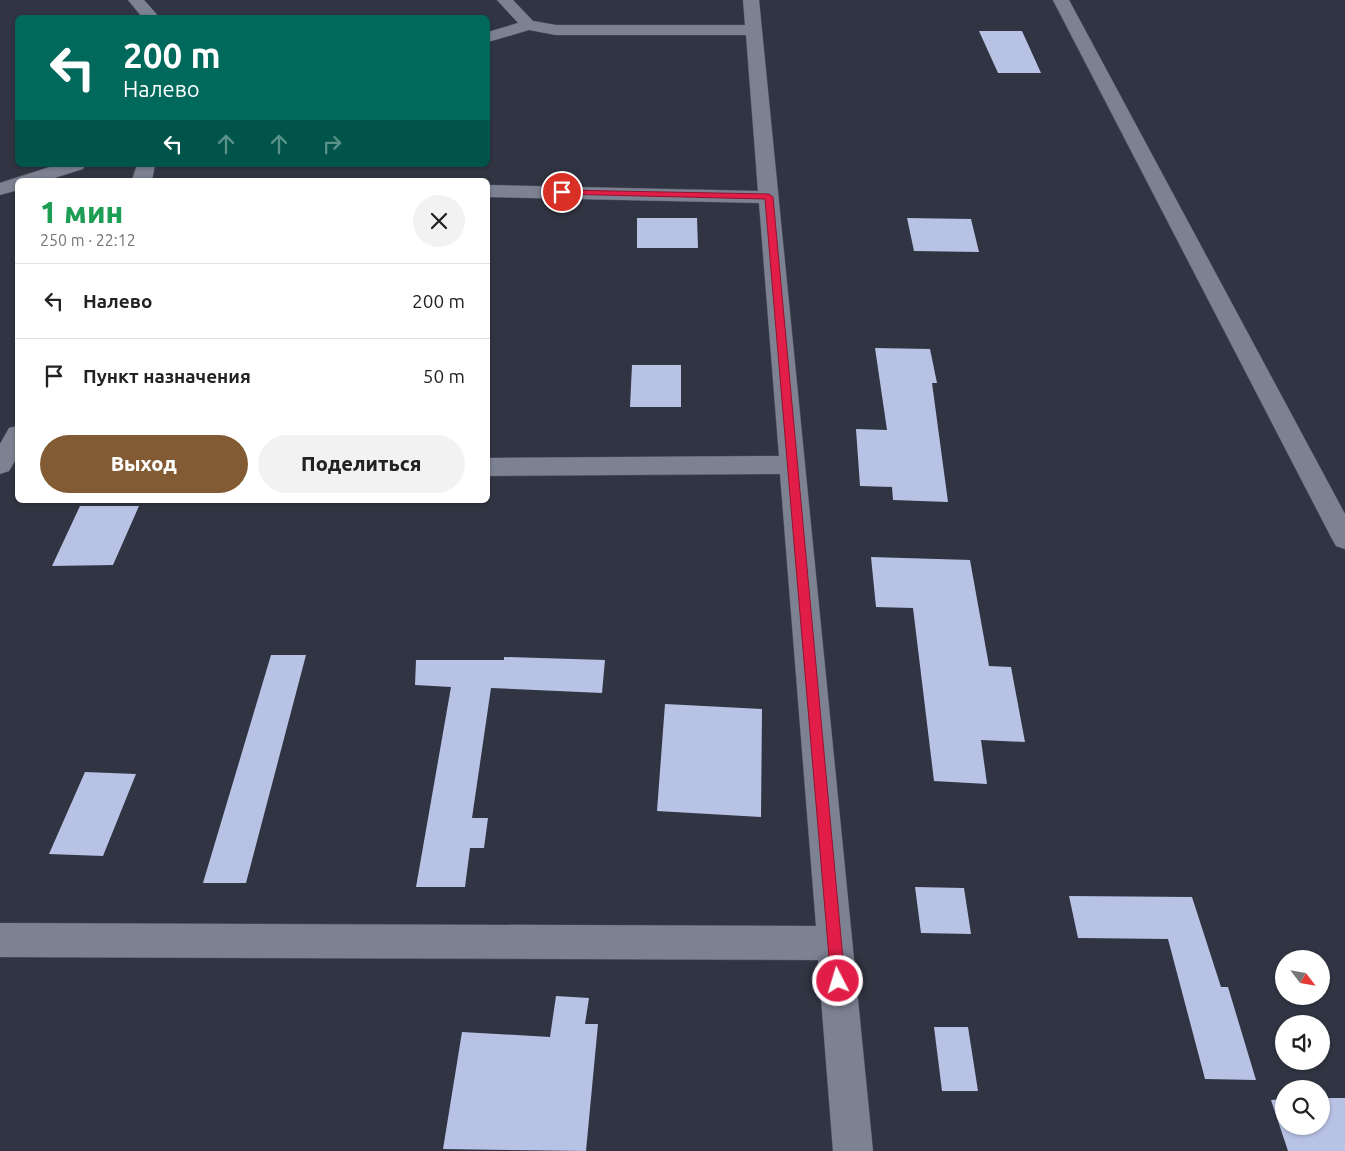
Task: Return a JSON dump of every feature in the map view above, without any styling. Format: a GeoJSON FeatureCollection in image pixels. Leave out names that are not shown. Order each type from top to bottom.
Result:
{"type":"FeatureCollection","features":[{"type":"Feature","properties":{"kind":"street"},"geometry":{"type":"LineString","coordinates":[[136,0],[149,15]]}},
{"type":"Feature","properties":{"kind":"street"},"geometry":{"type":"LineString","coordinates":[[504,0],[528,24]]}},
{"type":"Feature","properties":{"kind":"street"},"geometry":{"type":"LineString","coordinates":[[751,0],[854,1151]]}},
{"type":"Feature","properties":{"kind":"street"},"geometry":{"type":"LineString","coordinates":[[1061,0],[1345,539]]}},
{"type":"Feature","properties":{"kind":"street"},"geometry":{"type":"LineString","coordinates":[[490,36],[528,24],[556,30],[754,30]]}},
{"type":"Feature","properties":{"kind":"street"},"geometry":{"type":"LineString","coordinates":[[34,178],[70,167]]}},
{"type":"Feature","properties":{"kind":"street"},"geometry":{"type":"LineString","coordinates":[[0,189],[15,184]]}},
{"type":"Feature","properties":{"kind":"street"},"geometry":{"type":"LineString","coordinates":[[490,191],[769,197]]}},
{"type":"Feature","properties":{"kind":"street"},"geometry":{"type":"LineString","coordinates":[[15,440],[0,467],[15,469]]}},
{"type":"Feature","properties":{"kind":"street"},"geometry":{"type":"LineString","coordinates":[[490,467],[792,465]]}},
{"type":"Feature","properties":{"kind":"street"},"geometry":{"type":"LineString","coordinates":[[0,940],[834,943]]}},
{"type":"Feature","properties":{"kind":"building"},"geometry":{"type":"Polygon","coordinates":[[[979,31],[1022,31],[1041,73],[998,73],[979,31]]]}},
{"type":"Feature","properties":{"kind":"building"},"geometry":{"type":"Polygon","coordinates":[[[637,218],[697,218],[698,248],[637,248],[637,218]]]}},
{"type":"Feature","properties":{"kind":"building"},"geometry":{"type":"Polygon","coordinates":[[[907,218],[971,219],[979,252],[914,251],[907,218]]]}},
{"type":"Feature","properties":{"kind":"building"},"geometry":{"type":"Polygon","coordinates":[[[875,348],[930,349],[937,383],[932,383],[948,502],[893,500],[892,487],[860,486],[856,429],[887,430],[875,348]]]}},
{"type":"Feature","properties":{"kind":"building"},"geometry":{"type":"Polygon","coordinates":[[[632,365],[681,365],[681,407],[630,407],[632,365]]]}},
{"type":"Feature","properties":{"kind":"building"},"geometry":{"type":"Polygon","coordinates":[[[80,506],[139,506],[113,565],[52,566],[80,506]]]}},
{"type":"Feature","properties":{"kind":"building"},"geometry":{"type":"Polygon","coordinates":[[[871,557],[970,560],[989,666],[1011,667],[1025,742],[981,740],[987,784],[934,781],[913,608],[876,607],[871,557]]]}},
{"type":"Feature","properties":{"kind":"building"},"geometry":{"type":"Polygon","coordinates":[[[271,655],[306,655],[246,883],[203,883],[271,655]]]}},
{"type":"Feature","properties":{"kind":"building"},"geometry":{"type":"Polygon","coordinates":[[[504,657],[605,660],[602,693],[491,688],[472,818],[488,818],[484,848],[470,848],[465,887],[416,887],[451,687],[415,685],[416,660],[504,660],[504,657]]]}},
{"type":"Feature","properties":{"kind":"building"},"geometry":{"type":"Polygon","coordinates":[[[665,704],[762,709],[761,817],[657,811],[665,704]]]}},
{"type":"Feature","properties":{"kind":"building"},"geometry":{"type":"Polygon","coordinates":[[[85,772],[136,774],[103,856],[49,854],[85,772]]]}},
{"type":"Feature","properties":{"kind":"building"},"geometry":{"type":"Polygon","coordinates":[[[915,887],[964,888],[971,934],[921,933],[915,887]]]}},
{"type":"Feature","properties":{"kind":"building"},"geometry":{"type":"Polygon","coordinates":[[[1069,896],[1192,897],[1221,987],[1228,987],[1256,1080],[1205,1079],[1168,939],[1078,938],[1069,896]]]}},
{"type":"Feature","properties":{"kind":"building"},"geometry":{"type":"Polygon","coordinates":[[[556,996],[589,998],[585,1024],[598,1024],[586,1151],[443,1149],[462,1032],[550,1037],[556,996]]]}},
{"type":"Feature","properties":{"kind":"building"},"geometry":{"type":"Polygon","coordinates":[[[934,1027],[968,1027],[978,1091],[942,1091],[934,1027]]]}},
{"type":"Feature","properties":{"kind":"building"},"geometry":{"type":"Polygon","coordinates":[[[1330,1098],[1345,1098],[1345,1151],[1288,1151],[1283,1135],[1330,1135],[1330,1098]]]}},
{"type":"Feature","properties":{"kind":"building"},"geometry":{"type":"Polygon","coordinates":[[[1271,1100],[1275,1100],[1275,1112],[1271,1100]]]}},
{"type":"Feature","properties":{"kind":"route"},"geometry":{"type":"LineString","coordinates":[[562,192],[769,197],[838,981]]}}]}
